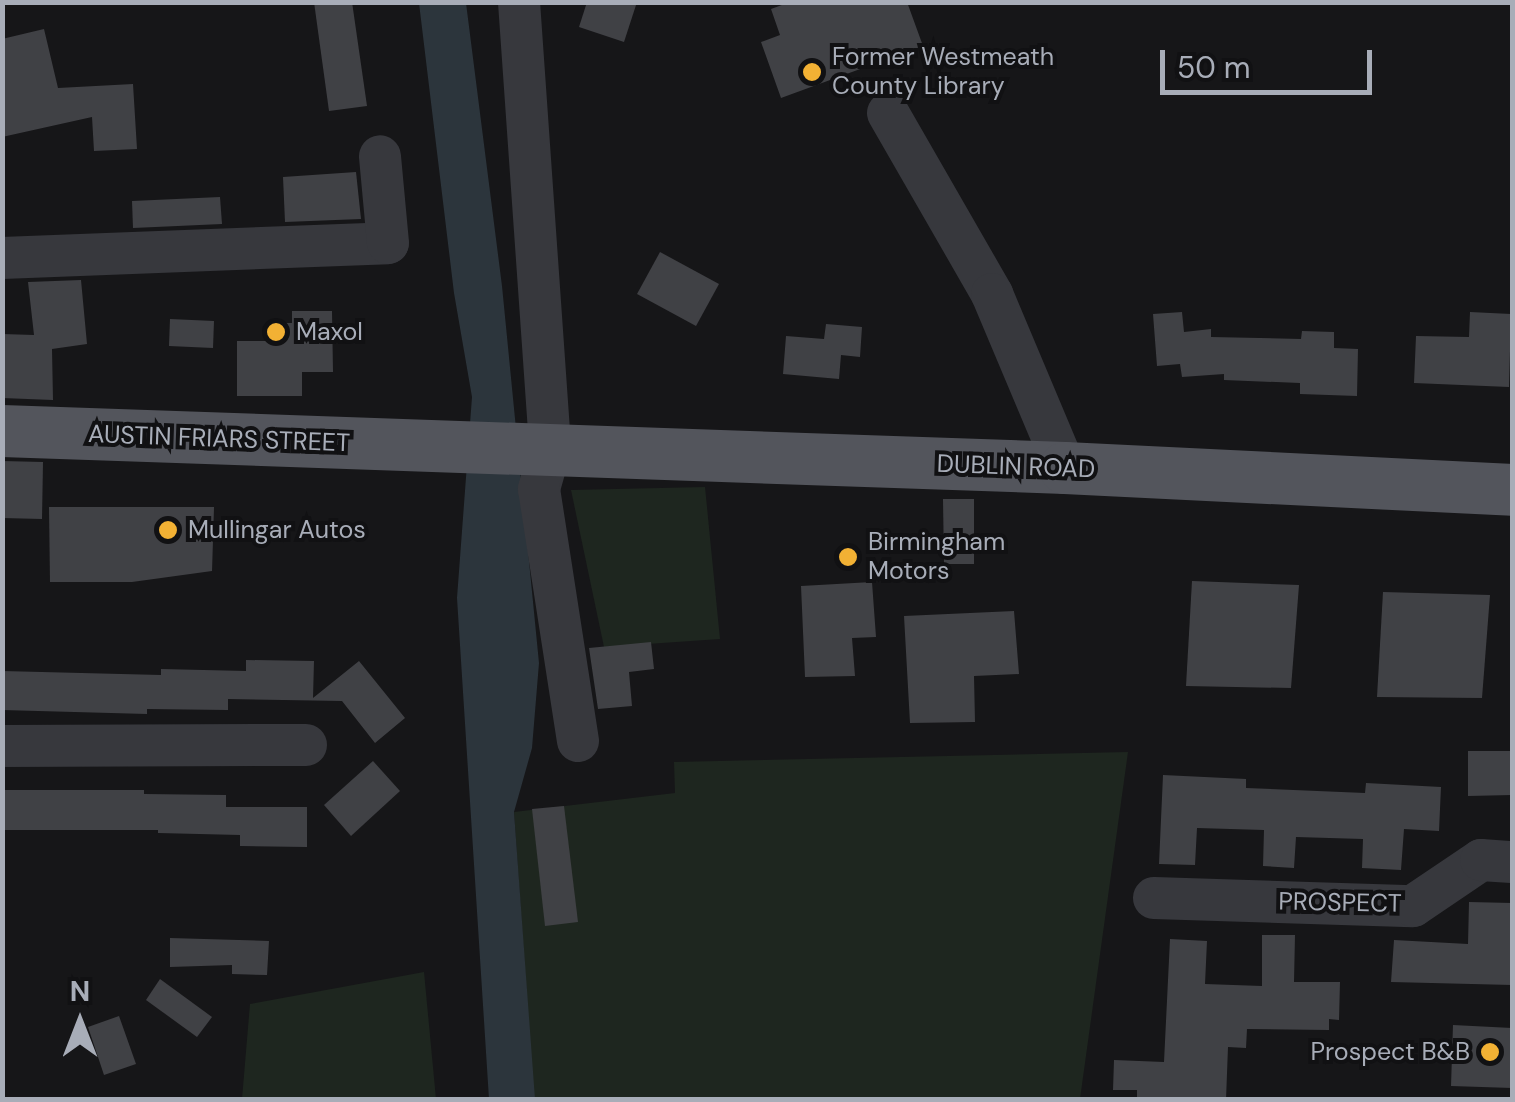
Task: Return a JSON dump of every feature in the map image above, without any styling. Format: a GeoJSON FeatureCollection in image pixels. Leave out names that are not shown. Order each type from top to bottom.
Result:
{"type":"FeatureCollection","features":[{"type":"Feature","properties":{"kind":"main road","name":"AUSTIN FRIARS STREET"},"geometry":{"type":"LineString","coordinates":[[2,431],[534,450]]}},
{"type":"Feature","properties":{"kind":"main road","name":"DUBLIN ROAD"},"geometry":{"type":"LineString","coordinates":[[534,450],[1064,468],[1512,490]]}},
{"type":"Feature","properties":{"kind":"street"},"geometry":{"type":"LineString","coordinates":[[518,2],[534,450],[578,741]]}},
{"type":"Feature","properties":{"kind":"street"},"geometry":{"type":"LineString","coordinates":[[888,113],[992,294],[1064,468]]}},
{"type":"Feature","properties":{"kind":"street"},"geometry":{"type":"LineString","coordinates":[[2,258],[388,243],[380,156]]}},
{"type":"Feature","properties":{"kind":"street"},"geometry":{"type":"LineString","coordinates":[[2,746],[306,745]]}},
{"type":"Feature","properties":{"kind":"street","name":"PROSPECT"},"geometry":{"type":"LineString","coordinates":[[1154,898],[1413,906],[1482,860],[1512,862]]}},
{"type":"Feature","properties":{"kind":"shaded area"},"geometry":{"type":"Polygon","coordinates":[[[419,3],[466,3],[502,286],[539,663],[532,748],[514,812],[535,1099],[489,1099],[457,598],[472,397],[454,293],[419,3]]]}},
{"type":"Feature","properties":{"kind":"shaded area"},"geometry":{"type":"Polygon","coordinates":[[[705,487],[720,639],[604,647],[571,490],[705,487]]]}},
{"type":"Feature","properties":{"kind":"shaded area"},"geometry":{"type":"Polygon","coordinates":[[[1128,752],[1080,1099],[534,1099],[514,812],[675,793],[674,762],[1128,752]]]}},
{"type":"Feature","properties":{"kind":"shaded area"},"geometry":{"type":"Polygon","coordinates":[[[424,972],[436,1099],[242,1099],[250,1004],[424,972]]]}},
{"type":"Feature","properties":{"kind":"building"},"geometry":{"type":"Polygon","coordinates":[[[314,2],[352,2],[367,106],[329,111],[314,2]]]}},
{"type":"Feature","properties":{"kind":"building"},"geometry":{"type":"Polygon","coordinates":[[[587,2],[637,2],[624,42],[579,27],[587,2]]]}},
{"type":"Feature","properties":{"kind":"building","name":"Former Westmeath County Library"},"geometry":{"type":"Polygon","coordinates":[[[790,2],[907,2],[923,46],[781,98],[761,42],[780,35],[771,9],[790,2]]]}},
{"type":"Feature","properties":{"kind":"building"},"geometry":{"type":"Polygon","coordinates":[[[44,29],[58,88],[133,84],[137,149],[94,151],[92,117],[2,137],[2,39],[44,29]]]}},
{"type":"Feature","properties":{"kind":"building"},"geometry":{"type":"Polygon","coordinates":[[[356,172],[361,219],[285,222],[283,177],[356,172]]]}},
{"type":"Feature","properties":{"kind":"building"},"geometry":{"type":"Polygon","coordinates":[[[220,197],[222,224],[133,228],[132,201],[220,197]]]}},
{"type":"Feature","properties":{"kind":"building"},"geometry":{"type":"Polygon","coordinates":[[[660,252],[719,284],[696,326],[637,294],[660,252]]]}},
{"type":"Feature","properties":{"kind":"building"},"geometry":{"type":"Polygon","coordinates":[[[81,280],[87,344],[52,349],[53,400],[2,398],[2,334],[34,335],[28,282],[81,280]]]}},
{"type":"Feature","properties":{"kind":"building"},"geometry":{"type":"Polygon","coordinates":[[[292,311],[332,311],[333,372],[302,372],[302,396],[237,396],[237,341],[267,341],[267,323],[292,323],[292,311]]]}},
{"type":"Feature","properties":{"kind":"building"},"geometry":{"type":"Polygon","coordinates":[[[1182,312],[1184,332],[1211,329],[1211,337],[1301,339],[1302,331],[1334,332],[1334,348],[1358,349],[1357,396],[1300,394],[1300,383],[1224,380],[1224,374],[1182,377],[1180,364],[1157,366],[1153,314],[1182,312]]]}},
{"type":"Feature","properties":{"kind":"building"},"geometry":{"type":"Polygon","coordinates":[[[1470,312],[1511,314],[1509,387],[1414,383],[1416,336],[1469,337],[1470,312]]]}},
{"type":"Feature","properties":{"kind":"building"},"geometry":{"type":"Polygon","coordinates":[[[170,319],[214,321],[213,348],[169,346],[170,319]]]}},
{"type":"Feature","properties":{"kind":"building"},"geometry":{"type":"Polygon","coordinates":[[[826,324],[862,327],[860,357],[841,355],[839,379],[783,374],[786,336],[824,339],[826,324]]]}},
{"type":"Feature","properties":{"kind":"building"},"geometry":{"type":"Polygon","coordinates":[[[2,461],[43,462],[42,519],[2,518],[2,461]]]}},
{"type":"Feature","properties":{"kind":"building"},"geometry":{"type":"Polygon","coordinates":[[[943,499],[974,499],[974,564],[944,564],[943,499]]]}},
{"type":"Feature","properties":{"kind":"building"},"geometry":{"type":"Polygon","coordinates":[[[49,507],[214,507],[212,571],[132,582],[50,582],[49,507]]]}},
{"type":"Feature","properties":{"kind":"building"},"geometry":{"type":"Polygon","coordinates":[[[1192,581],[1299,585],[1291,688],[1186,686],[1192,581]]]}},
{"type":"Feature","properties":{"kind":"building"},"geometry":{"type":"Polygon","coordinates":[[[872,582],[876,637],[852,638],[855,676],[805,677],[801,586],[872,582]]]}},
{"type":"Feature","properties":{"kind":"building"},"geometry":{"type":"Polygon","coordinates":[[[1383,592],[1490,595],[1482,698],[1377,697],[1383,592]]]}},
{"type":"Feature","properties":{"kind":"building"},"geometry":{"type":"Polygon","coordinates":[[[1014,611],[1019,674],[974,676],[975,722],[910,723],[904,616],[1014,611]]]}},
{"type":"Feature","properties":{"kind":"building"},"geometry":{"type":"Polygon","coordinates":[[[651,642],[654,669],[629,672],[632,706],[598,709],[589,648],[651,642]]]}},
{"type":"Feature","properties":{"kind":"building"},"geometry":{"type":"Polygon","coordinates":[[[246,660],[314,661],[313,698],[359,661],[405,718],[375,743],[342,701],[228,699],[228,710],[147,709],[147,714],[2,710],[2,671],[161,675],[161,669],[246,671],[246,660]]]}},
{"type":"Feature","properties":{"kind":"building"},"geometry":{"type":"Polygon","coordinates":[[[1468,751],[1512,751],[1512,795],[1468,796],[1468,751]]]}},
{"type":"Feature","properties":{"kind":"building"},"geometry":{"type":"Polygon","coordinates":[[[373,761],[400,791],[351,836],[324,805],[373,761]]]}},
{"type":"Feature","properties":{"kind":"building"},"geometry":{"type":"Polygon","coordinates":[[[1163,775],[1246,779],[1246,788],[1365,793],[1366,783],[1441,787],[1439,831],[1404,829],[1401,870],[1362,868],[1363,839],[1296,837],[1294,868],[1263,866],[1264,830],[1197,828],[1195,865],[1159,864],[1163,775]]]}},
{"type":"Feature","properties":{"kind":"building"},"geometry":{"type":"Polygon","coordinates":[[[2,790],[144,790],[144,794],[226,795],[226,807],[307,807],[307,847],[240,846],[240,835],[158,830],[2,830],[2,790]]]}},
{"type":"Feature","properties":{"kind":"building"},"geometry":{"type":"Polygon","coordinates":[[[564,806],[578,922],[545,926],[532,809],[564,806]]]}},
{"type":"Feature","properties":{"kind":"building"},"geometry":{"type":"Polygon","coordinates":[[[1469,902],[1512,903],[1512,985],[1391,982],[1394,940],[1468,944],[1469,902]]]}},
{"type":"Feature","properties":{"kind":"building"},"geometry":{"type":"Polygon","coordinates":[[[1262,935],[1295,935],[1294,982],[1340,982],[1339,1020],[1329,1019],[1329,1030],[1247,1029],[1246,1048],[1228,1047],[1226,1100],[1137,1100],[1137,1090],[1113,1090],[1114,1060],[1164,1062],[1170,939],[1207,941],[1205,984],[1262,986],[1262,935]]]}},
{"type":"Feature","properties":{"kind":"building"},"geometry":{"type":"Polygon","coordinates":[[[170,938],[269,941],[267,975],[232,974],[232,965],[170,967],[170,938]]]}},
{"type":"Feature","properties":{"kind":"building"},"geometry":{"type":"Polygon","coordinates":[[[160,979],[212,1017],[197,1037],[146,1000],[160,979]]]}},
{"type":"Feature","properties":{"kind":"building"},"geometry":{"type":"Polygon","coordinates":[[[119,1016],[136,1064],[104,1075],[88,1027],[119,1016]]]}},
{"type":"Feature","properties":{"kind":"building"},"geometry":{"type":"Polygon","coordinates":[[[1453,1025],[1512,1028],[1512,1088],[1451,1086],[1453,1025]]]}},
{"type":"Feature","properties":{"kind":"place","name":"Former Westmeath County Library"},"geometry":{"type":"Point","coordinates":[812,72]}},
{"type":"Feature","properties":{"kind":"place","name":"Maxol"},"geometry":{"type":"Point","coordinates":[276,332]}},
{"type":"Feature","properties":{"kind":"place","name":"Mullingar Autos"},"geometry":{"type":"Point","coordinates":[168,530]}},
{"type":"Feature","properties":{"kind":"place","name":"Birmingham Motors"},"geometry":{"type":"Point","coordinates":[848,557]}},
{"type":"Feature","properties":{"kind":"place","name":"Prospect B&B"},"geometry":{"type":"Point","coordinates":[1490,1052]}}]}
